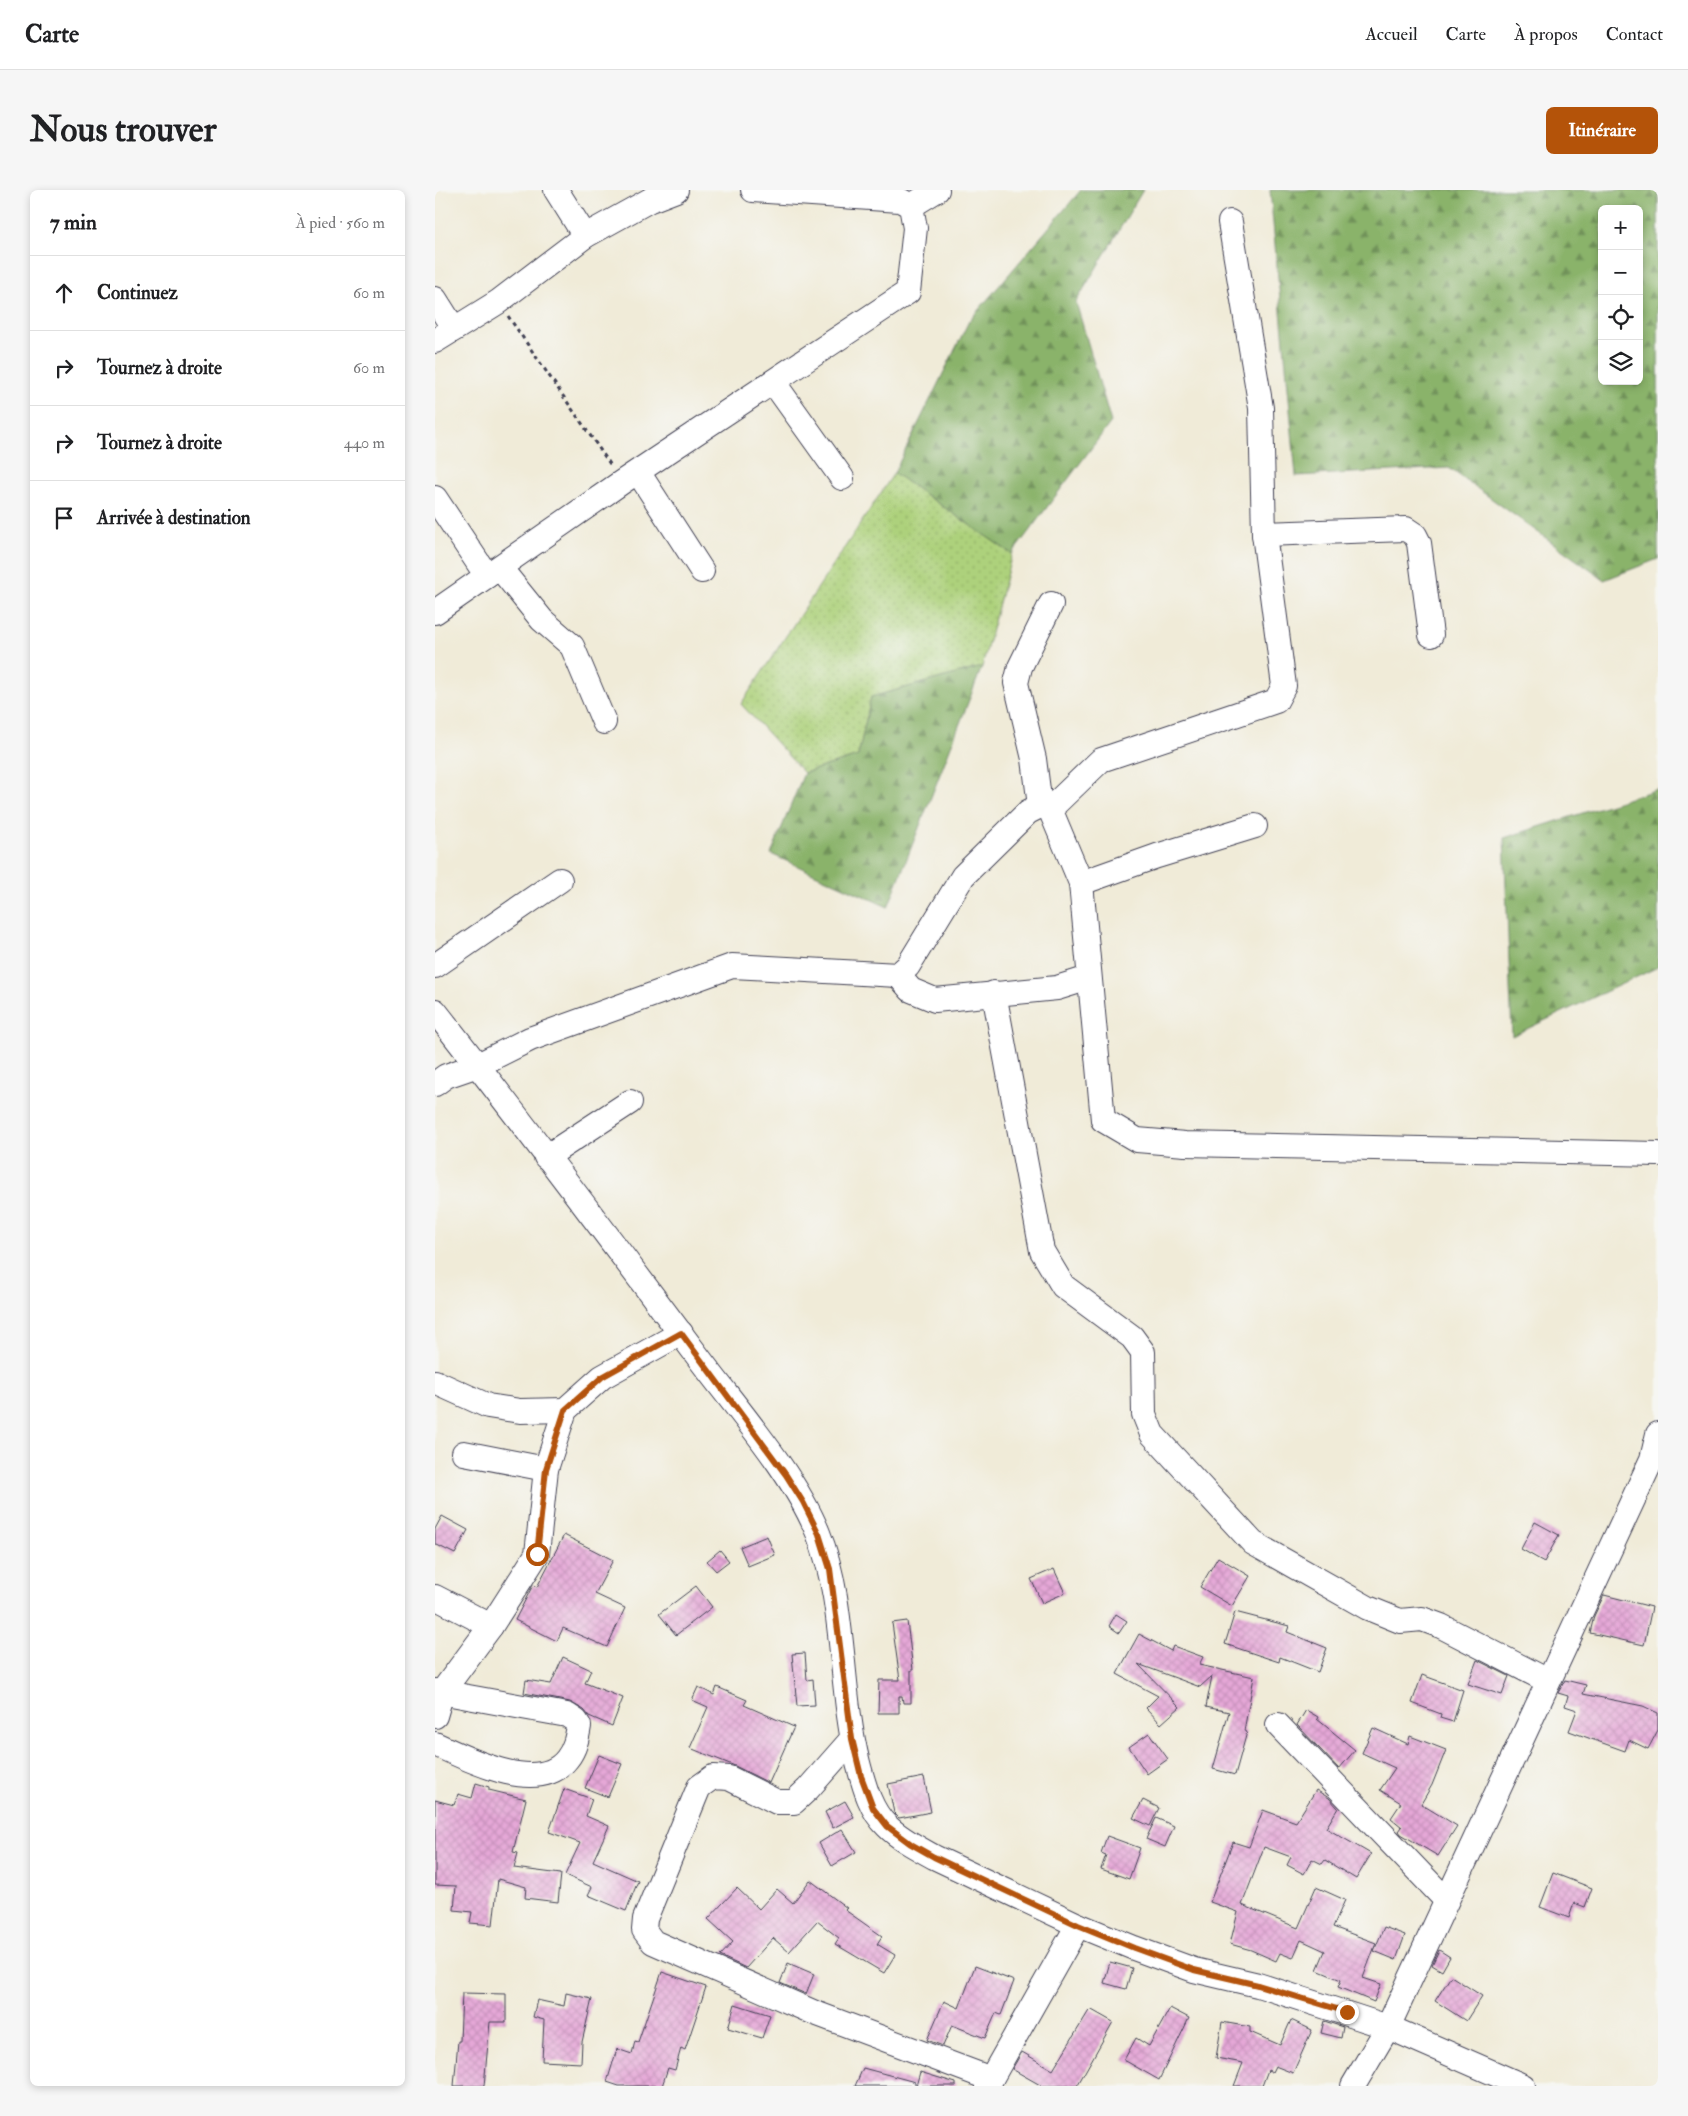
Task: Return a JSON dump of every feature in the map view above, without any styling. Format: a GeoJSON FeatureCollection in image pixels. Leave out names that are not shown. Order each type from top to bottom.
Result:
{"type":"FeatureCollection","features":[{"type":"Feature","properties":{"kind":"street"},"geometry":{"type":"LineString","coordinates":[[556,190],[585,236]]}},
{"type":"Feature","properties":{"kind":"street"},"geometry":{"type":"LineString","coordinates":[[435,299],[444,335],[498,302],[585,236],[650,200],[676,190]]}},
{"type":"Feature","properties":{"kind":"street"},"geometry":{"type":"LineString","coordinates":[[753,190],[900,200],[911,206]]}},
{"type":"Feature","properties":{"kind":"street"},"geometry":{"type":"LineString","coordinates":[[911,206],[937,190]]}},
{"type":"Feature","properties":{"kind":"street"},"geometry":{"type":"LineString","coordinates":[[435,612],[631,477],[909,292],[915,228],[911,206]]}},
{"type":"Feature","properties":{"kind":"street"},"geometry":{"type":"LineString","coordinates":[[435,1084],[446,1076],[478,1065],[530,1039],[732,966],[880,976],[898,975],[909,966],[963,876],[1028,812],[1045,807],[1101,760],[1276,701],[1284,686],[1264,534],[1261,408],[1230,222]]}},
{"type":"Feature","properties":{"kind":"street"},"geometry":{"type":"LineString","coordinates":[[774,382],[842,478]]}},
{"type":"Feature","properties":{"kind":"street"},"geometry":{"type":"LineString","coordinates":[[631,477],[702,571]]}},
{"type":"Feature","properties":{"kind":"street"},"geometry":{"type":"LineString","coordinates":[[435,498],[493,572],[542,620],[572,646],[604,722]]}},
{"type":"Feature","properties":{"kind":"street"},"geometry":{"type":"LineString","coordinates":[[1264,534],[1406,529],[1419,543],[1431,635]]}},
{"type":"Feature","properties":{"kind":"street"},"geometry":{"type":"LineString","coordinates":[[1051,604],[1020,667],[1016,683],[1045,807],[1081,883],[1103,1120],[1137,1140],[1185,1144],[1658,1154]]}},
{"type":"Feature","properties":{"kind":"street"},"geometry":{"type":"LineString","coordinates":[[1081,883],[1157,856],[1255,826]]}},
{"type":"Feature","properties":{"kind":"street"},"geometry":{"type":"LineString","coordinates":[[435,966],[560,880]]}},
{"type":"Feature","properties":{"kind":"street"},"geometry":{"type":"LineString","coordinates":[[898,975],[911,990],[935,1000],[1057,988],[1089,978]]}},
{"type":"Feature","properties":{"kind":"street"},"geometry":{"type":"LineString","coordinates":[[993,993],[1041,1251],[1063,1286],[1132,1337],[1143,1352],[1144,1414],[1152,1434],[1253,1543],[1368,1608],[1400,1621],[1422,1619],[1441,1626],[1548,1681]]}},
{"type":"Feature","properties":{"kind":"street"},"geometry":{"type":"LineString","coordinates":[[435,1011],[681,1333],[786,1475],[803,1502],[819,1534],[830,1569],[852,1739],[873,1808],[887,1826],[911,1844],[934,1857],[1078,1925],[1194,1970],[1258,1985],[1388,2027],[1516,2085]]}},
{"type":"Feature","properties":{"kind":"street"},"geometry":{"type":"LineString","coordinates":[[547,1157],[630,1102]]}},
{"type":"Feature","properties":{"kind":"street"},"geometry":{"type":"LineString","coordinates":[[435,1716],[438,1692],[491,1626],[537,1554],[546,1469],[565,1410],[602,1377],[681,1333]]}},
{"type":"Feature","properties":{"kind":"street"},"geometry":{"type":"LineString","coordinates":[[435,1382],[488,1406],[520,1411],[565,1410]]}},
{"type":"Feature","properties":{"kind":"street"},"geometry":{"type":"LineString","coordinates":[[1353,2086],[1388,2027],[1445,1899],[1652,1460],[1658,1434]]}},
{"type":"Feature","properties":{"kind":"street"},"geometry":{"type":"LineString","coordinates":[[464,1452],[546,1469]]}},
{"type":"Feature","properties":{"kind":"street"},"geometry":{"type":"LineString","coordinates":[[435,1597],[491,1626]]}},
{"type":"Feature","properties":{"kind":"street"},"geometry":{"type":"LineString","coordinates":[[435,1744],[478,1765],[520,1774],[539,1775],[567,1760],[575,1745],[579,1726],[576,1720],[567,1715],[438,1692]]}},
{"type":"Feature","properties":{"kind":"street"},"geometry":{"type":"LineString","coordinates":[[1279,1725],[1445,1899]]}},
{"type":"Feature","properties":{"kind":"street"},"geometry":{"type":"LineString","coordinates":[[852,1739],[794,1802],[777,1802],[729,1778],[713,1777],[699,1787],[645,1919],[644,1930],[653,1942],[806,2009],[989,2083],[1078,1925]]}},
{"type":"Feature","properties":{"kind":"path"},"geometry":{"type":"LineString","coordinates":[[498,302],[631,477]]}},
{"type":"Feature","properties":{"kind":"green space"},"geometry":{"type":"Polygon","coordinates":[[[1081,190],[1143,190],[1076,302],[1111,422],[1012,554],[894,473],[969,321],[1081,190]]]}},
{"type":"Feature","properties":{"kind":"green space"},"geometry":{"type":"Polygon","coordinates":[[[1270,190],[1658,190],[1658,559],[1604,580],[1449,468],[1296,476],[1270,190]]]}},
{"type":"Feature","properties":{"kind":"green space"},"geometry":{"type":"Polygon","coordinates":[[[894,473],[1012,554],[982,667],[871,697],[858,756],[804,773],[741,704],[894,473]]]}},
{"type":"Feature","properties":{"kind":"green space"},"geometry":{"type":"Polygon","coordinates":[[[982,667],[888,907],[771,854],[804,773],[858,756],[871,697],[982,667]]]}},
{"type":"Feature","properties":{"kind":"green space"},"geometry":{"type":"Polygon","coordinates":[[[1658,789],[1658,967],[1512,1036],[1504,838],[1658,789]]]}},
{"type":"Feature","properties":{"kind":"building"},"geometry":{"type":"Polygon","coordinates":[[[442,1516],[468,1530],[455,1554],[435,1544],[435,1529],[442,1516]]]}},
{"type":"Feature","properties":{"kind":"building"},"geometry":{"type":"Polygon","coordinates":[[[1535,1522],[1559,1535],[1544,1562],[1521,1549],[1535,1522]]]}},
{"type":"Feature","properties":{"kind":"building"},"geometry":{"type":"Polygon","coordinates":[[[564,1535],[613,1560],[595,1594],[625,1608],[607,1647],[563,1628],[557,1641],[515,1620],[533,1585],[537,1587],[564,1535]]]}},
{"type":"Feature","properties":{"kind":"building"},"geometry":{"type":"Polygon","coordinates":[[[767,1536],[775,1555],[748,1566],[740,1547],[767,1536]]]}},
{"type":"Feature","properties":{"kind":"building"},"geometry":{"type":"Polygon","coordinates":[[[720,1550],[729,1561],[716,1571],[707,1561],[720,1550]]]}},
{"type":"Feature","properties":{"kind":"building"},"geometry":{"type":"Polygon","coordinates":[[[1218,1557],[1250,1576],[1232,1606],[1200,1587],[1218,1557]]]}},
{"type":"Feature","properties":{"kind":"building"},"geometry":{"type":"Polygon","coordinates":[[[1054,1569],[1065,1593],[1042,1603],[1031,1579],[1054,1569]]]}},
{"type":"Feature","properties":{"kind":"building"},"geometry":{"type":"Polygon","coordinates":[[[696,1586],[712,1607],[676,1635],[659,1614],[696,1586]]]}},
{"type":"Feature","properties":{"kind":"building"},"geometry":{"type":"Polygon","coordinates":[[[1604,1595],[1652,1607],[1644,1645],[1590,1633],[1594,1616],[1604,1595]]]}},
{"type":"Feature","properties":{"kind":"building"},"geometry":{"type":"Polygon","coordinates":[[[1235,1612],[1289,1626],[1287,1632],[1327,1648],[1318,1672],[1280,1657],[1279,1662],[1225,1644],[1235,1612]]]}},
{"type":"Feature","properties":{"kind":"building"},"geometry":{"type":"Polygon","coordinates":[[[1116,1614],[1127,1621],[1119,1633],[1109,1626],[1116,1614]]]}},
{"type":"Feature","properties":{"kind":"building"},"geometry":{"type":"Polygon","coordinates":[[[907,1621],[913,1670],[911,1670],[911,1703],[903,1703],[902,1696],[899,1696],[899,1713],[878,1713],[879,1680],[900,1680],[892,1623],[907,1621]]]}},
{"type":"Feature","properties":{"kind":"building"},"geometry":{"type":"Polygon","coordinates":[[[1139,1634],[1171,1651],[1173,1646],[1203,1657],[1199,1665],[1254,1677],[1244,1731],[1247,1732],[1235,1775],[1213,1769],[1229,1712],[1206,1707],[1212,1676],[1200,1687],[1138,1664],[1180,1707],[1161,1724],[1146,1708],[1158,1696],[1117,1674],[1139,1634]]]}},
{"type":"Feature","properties":{"kind":"building"},"geometry":{"type":"Polygon","coordinates":[[[805,1653],[807,1680],[813,1679],[815,1705],[797,1706],[792,1654],[805,1653]]]}},
{"type":"Feature","properties":{"kind":"building"},"geometry":{"type":"Polygon","coordinates":[[[563,1657],[591,1670],[585,1683],[623,1698],[612,1726],[589,1716],[584,1710],[570,1702],[524,1693],[526,1680],[551,1684],[563,1657]]]}},
{"type":"Feature","properties":{"kind":"building"},"geometry":{"type":"Polygon","coordinates":[[[1477,1660],[1509,1676],[1502,1695],[1468,1684],[1477,1660]]]}},
{"type":"Feature","properties":{"kind":"building"},"geometry":{"type":"Polygon","coordinates":[[[1422,1675],[1463,1690],[1453,1722],[1440,1718],[1441,1714],[1412,1703],[1422,1675]]]}},
{"type":"Feature","properties":{"kind":"building"},"geometry":{"type":"Polygon","coordinates":[[[1565,1680],[1586,1685],[1583,1694],[1643,1706],[1658,1713],[1658,1730],[1648,1749],[1629,1740],[1625,1751],[1569,1731],[1577,1710],[1565,1706],[1568,1696],[1558,1693],[1565,1680]]]}},
{"type":"Feature","properties":{"kind":"building"},"geometry":{"type":"Polygon","coordinates":[[[698,1687],[714,1695],[717,1687],[747,1700],[744,1705],[794,1727],[769,1783],[735,1766],[690,1748],[708,1707],[692,1700],[698,1687]]]}},
{"type":"Feature","properties":{"kind":"building"},"geometry":{"type":"Polygon","coordinates":[[[1306,1710],[1318,1717],[1317,1719],[1355,1750],[1339,1769],[1297,1725],[1306,1710]]]}},
{"type":"Feature","properties":{"kind":"building"},"geometry":{"type":"Polygon","coordinates":[[[1373,1728],[1408,1744],[1410,1736],[1446,1750],[1432,1785],[1421,1804],[1457,1826],[1438,1856],[1401,1834],[1399,1831],[1402,1827],[1391,1818],[1401,1803],[1380,1790],[1395,1768],[1362,1753],[1373,1728]]]}},
{"type":"Feature","properties":{"kind":"building"},"geometry":{"type":"Polygon","coordinates":[[[1149,1733],[1168,1759],[1147,1774],[1129,1747],[1149,1733]]]}},
{"type":"Feature","properties":{"kind":"building"},"geometry":{"type":"Polygon","coordinates":[[[599,1755],[622,1764],[608,1797],[585,1788],[599,1755]]]}},
{"type":"Feature","properties":{"kind":"building"},"geometry":{"type":"Polygon","coordinates":[[[924,1777],[931,1812],[899,1818],[894,1813],[888,1784],[924,1777]]]}},
{"type":"Feature","properties":{"kind":"building"},"geometry":{"type":"Polygon","coordinates":[[[476,1783],[489,1787],[489,1790],[526,1799],[513,1852],[518,1853],[514,1868],[561,1874],[558,1902],[525,1898],[526,1887],[498,1879],[493,1925],[470,1923],[472,1912],[454,1910],[456,1886],[435,1885],[435,1800],[454,1805],[458,1794],[472,1798],[476,1783]]]}},
{"type":"Feature","properties":{"kind":"building"},"geometry":{"type":"Polygon","coordinates":[[[564,1789],[592,1799],[586,1816],[609,1826],[593,1861],[638,1881],[626,1911],[588,1895],[592,1887],[565,1875],[580,1843],[549,1832],[564,1789]]]}},
{"type":"Feature","properties":{"kind":"building"},"geometry":{"type":"Polygon","coordinates":[[[1316,1790],[1329,1798],[1338,1808],[1326,1828],[1371,1854],[1356,1879],[1325,1860],[1322,1864],[1312,1859],[1304,1874],[1287,1865],[1291,1857],[1264,1847],[1242,1905],[1298,1928],[1316,1887],[1345,1900],[1333,1927],[1376,1943],[1363,1978],[1381,1984],[1374,2002],[1338,1987],[1341,1980],[1317,1970],[1325,1951],[1301,1940],[1293,1958],[1280,1953],[1276,1961],[1251,1950],[1230,1944],[1238,1912],[1210,1902],[1233,1842],[1249,1847],[1263,1810],[1296,1822],[1316,1790]]]}},
{"type":"Feature","properties":{"kind":"building"},"geometry":{"type":"Polygon","coordinates":[[[1143,1800],[1159,1808],[1150,1826],[1133,1818],[1143,1800]]]}},
{"type":"Feature","properties":{"kind":"building"},"geometry":{"type":"Polygon","coordinates":[[[845,1801],[854,1817],[833,1828],[825,1812],[845,1801]]]}},
{"type":"Feature","properties":{"kind":"building"},"geometry":{"type":"Polygon","coordinates":[[[1156,1818],[1174,1826],[1165,1847],[1146,1839],[1156,1818]]]}},
{"type":"Feature","properties":{"kind":"building"},"geometry":{"type":"Polygon","coordinates":[[[842,1829],[856,1852],[832,1866],[819,1843],[842,1829]]]}},
{"type":"Feature","properties":{"kind":"building"},"geometry":{"type":"Polygon","coordinates":[[[1107,1836],[1140,1848],[1129,1879],[1101,1869],[1106,1855],[1101,1853],[1107,1836]]]}},
{"type":"Feature","properties":{"kind":"building"},"geometry":{"type":"Polygon","coordinates":[[[1553,1873],[1592,1888],[1585,1907],[1574,1903],[1569,1918],[1540,1907],[1553,1873]]]}},
{"type":"Feature","properties":{"kind":"building"},"geometry":{"type":"Polygon","coordinates":[[[810,1880],[847,1908],[845,1910],[882,1936],[877,1944],[895,1955],[884,1973],[835,1944],[839,1938],[817,1921],[789,1952],[773,1938],[746,1968],[720,1956],[733,1942],[708,1919],[737,1888],[759,1909],[777,1889],[793,1903],[810,1880]]]}},
{"type":"Feature","properties":{"kind":"building"},"geometry":{"type":"Polygon","coordinates":[[[1384,1927],[1405,1935],[1396,1960],[1374,1951],[1384,1927]]]}},
{"type":"Feature","properties":{"kind":"building"},"geometry":{"type":"Polygon","coordinates":[[[1439,1950],[1450,1957],[1442,1971],[1432,1965],[1439,1950]]]}},
{"type":"Feature","properties":{"kind":"building"},"geometry":{"type":"Polygon","coordinates":[[[1110,1962],[1132,1968],[1126,1989],[1104,1983],[1110,1962]]]}},
{"type":"Feature","properties":{"kind":"building"},"geometry":{"type":"Polygon","coordinates":[[[788,1963],[814,1974],[806,1994],[780,1983],[788,1963]]]}},
{"type":"Feature","properties":{"kind":"building"},"geometry":{"type":"Polygon","coordinates":[[[975,1966],[1014,1981],[1001,2015],[996,2013],[985,2038],[952,2025],[943,2046],[927,2040],[944,2001],[959,2008],[975,1966]]]}},
{"type":"Feature","properties":{"kind":"building"},"geometry":{"type":"Polygon","coordinates":[[[662,1972],[706,1987],[685,2050],[681,2048],[675,2070],[668,2068],[662,2086],[619,2086],[607,2082],[617,2049],[632,2054],[635,2041],[638,2042],[662,1972]]]}},
{"type":"Feature","properties":{"kind":"building"},"geometry":{"type":"Polygon","coordinates":[[[1451,1976],[1482,1996],[1466,2021],[1435,2001],[1451,1976]]]}},
{"type":"Feature","properties":{"kind":"building"},"geometry":{"type":"Polygon","coordinates":[[[462,1993],[506,1994],[506,2022],[490,2022],[484,2086],[454,2086],[458,2041],[460,2041],[462,1993]]]}},
{"type":"Feature","properties":{"kind":"building"},"geometry":{"type":"Polygon","coordinates":[[[566,1993],[592,1999],[582,2042],[581,2063],[542,2061],[544,2020],[533,2017],[537,2000],[564,2006],[566,1993]]]}},
{"type":"Feature","properties":{"kind":"building"},"geometry":{"type":"Polygon","coordinates":[[[735,2004],[770,2015],[762,2038],[728,2028],[735,2004]]]}},
{"type":"Feature","properties":{"kind":"building"},"geometry":{"type":"Polygon","coordinates":[[[1170,2008],[1189,2018],[1159,2080],[1124,2060],[1136,2038],[1149,2046],[1170,2008]]]}},
{"type":"Feature","properties":{"kind":"building"},"geometry":{"type":"Polygon","coordinates":[[[1090,2009],[1113,2022],[1077,2086],[1042,2086],[1012,2069],[1022,2052],[1053,2070],[1090,2009]]]}},
{"type":"Feature","properties":{"kind":"building"},"geometry":{"type":"Polygon","coordinates":[[[1291,2020],[1312,2030],[1293,2073],[1275,2066],[1272,2072],[1268,2070],[1262,2086],[1234,2086],[1243,2063],[1216,2058],[1222,2022],[1250,2027],[1250,2032],[1280,2045],[1291,2020]]]}},
{"type":"Feature","properties":{"kind":"building"},"geometry":{"type":"Polygon","coordinates":[[[1324,2021],[1343,2027],[1341,2038],[1321,2033],[1324,2021]]]}},
{"type":"Feature","properties":{"kind":"building"},"geometry":{"type":"Polygon","coordinates":[[[863,2068],[915,2082],[915,2086],[855,2086],[863,2068]]]}},
{"type":"Feature","properties":{"kind":"building"},"geometry":{"type":"Polygon","coordinates":[[[920,2072],[956,2083],[956,2086],[916,2086],[920,2072]]]}},
{"type":"Feature","properties":{"kind":"route"},"geometry":{"type":"LineString","coordinates":[[537,1554],[546,1469],[565,1410],[602,1377],[681,1333],[786,1475],[803,1502],[819,1534],[830,1569],[852,1739],[861,1776],[873,1808],[887,1826],[911,1844],[934,1857],[1078,1925],[1134,1948],[1194,1970],[1258,1985],[1347,2012]]}}]}
